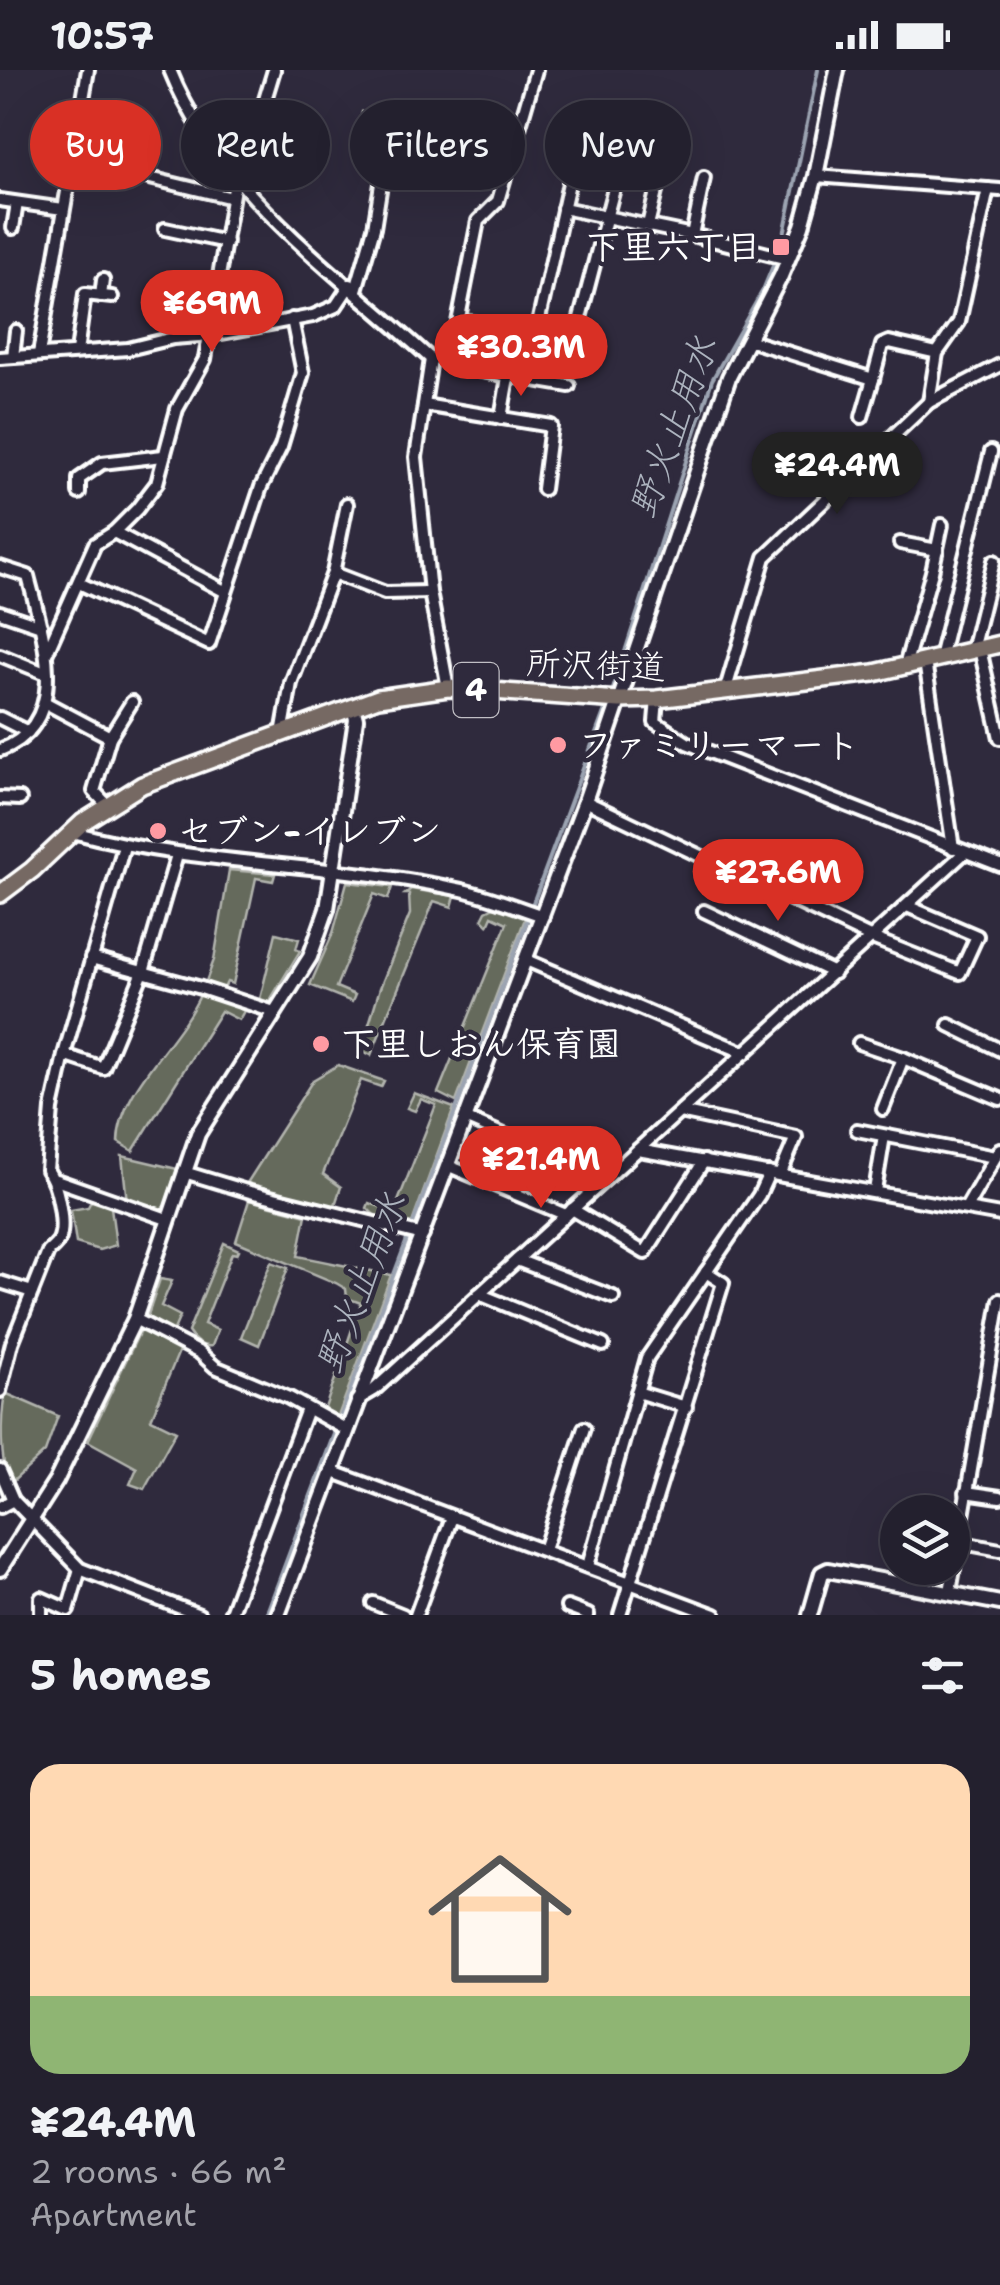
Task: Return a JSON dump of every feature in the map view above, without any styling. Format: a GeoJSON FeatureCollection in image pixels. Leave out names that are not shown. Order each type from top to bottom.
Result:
{"type":"FeatureCollection","features":[{"type":"Feature","properties":{"kind":"main road","name":"所沢街道"},"geometry":{"type":"LineString","coordinates":[[0,894],[107,805],[142,785],[353,707],[408,692],[448,688],[657,699],[905,666],[1000,644]]}},
{"type":"Feature","properties":{"kind":"street"},"geometry":{"type":"LineString","coordinates":[[83,100],[88,70]]}},
{"type":"Feature","properties":{"kind":"street"},"geometry":{"type":"LineString","coordinates":[[170,70],[186,100]]}},
{"type":"Feature","properties":{"kind":"street"},"geometry":{"type":"LineString","coordinates":[[265,100],[274,70]]}},
{"type":"Feature","properties":{"kind":"street"},"geometry":{"type":"LineString","coordinates":[[452,354],[478,221],[498,201],[536,70]]}},
{"type":"Feature","properties":{"kind":"street"},"geometry":{"type":"LineString","coordinates":[[278,1615],[331,1471],[342,1427],[357,1400],[415,1233],[449,1166],[585,801],[729,376],[802,226],[837,70]]}},
{"type":"Feature","properties":{"kind":"street"},"geometry":{"type":"LineString","coordinates":[[816,176],[994,189],[959,322],[937,354],[929,402]]}},
{"type":"Feature","properties":{"kind":"street"},"geometry":{"type":"LineString","coordinates":[[692,234],[704,178]]}},
{"type":"Feature","properties":{"kind":"street"},"geometry":{"type":"LineString","coordinates":[[161,181],[232,198]]}},
{"type":"Feature","properties":{"kind":"street"},"geometry":{"type":"LineString","coordinates":[[39,354],[67,190]]}},
{"type":"Feature","properties":{"kind":"street"},"geometry":{"type":"LineString","coordinates":[[47,652],[95,544],[137,509],[156,483],[177,409],[205,359],[233,190]]}},
{"type":"Feature","properties":{"kind":"street"},"geometry":{"type":"LineString","coordinates":[[247,190],[264,211],[431,359]]}},
{"type":"Feature","properties":{"kind":"street"},"geometry":{"type":"LineString","coordinates":[[0,358],[128,349],[172,338],[211,335],[313,316],[336,306],[353,288],[374,228],[379,190]]}},
{"type":"Feature","properties":{"kind":"street"},"geometry":{"type":"LineString","coordinates":[[431,359],[534,342],[567,190]]}},
{"type":"Feature","properties":{"kind":"street"},"geometry":{"type":"LineString","coordinates":[[536,331],[575,337],[613,190]]}},
{"type":"Feature","properties":{"kind":"street"},"geometry":{"type":"LineString","coordinates":[[648,225],[656,190]]}},
{"type":"Feature","properties":{"kind":"street"},"geometry":{"type":"LineString","coordinates":[[0,200],[64,209]]}},
{"type":"Feature","properties":{"kind":"street"},"geometry":{"type":"LineString","coordinates":[[14,228],[16,202]]}},
{"type":"Feature","properties":{"kind":"street"},"geometry":{"type":"LineString","coordinates":[[563,208],[785,258]]}},
{"type":"Feature","properties":{"kind":"street"},"geometry":{"type":"LineString","coordinates":[[166,229],[226,242]]}},
{"type":"Feature","properties":{"kind":"street"},"geometry":{"type":"LineString","coordinates":[[77,352],[86,294],[106,296],[103,280]]}},
{"type":"Feature","properties":{"kind":"street"},"geometry":{"type":"LineString","coordinates":[[79,582],[209,644],[261,487],[281,448],[303,373],[292,319]]}},
{"type":"Feature","properties":{"kind":"street"},"geometry":{"type":"LineString","coordinates":[[13,358],[16,331]]}},
{"type":"Feature","properties":{"kind":"street"},"geometry":{"type":"LineString","coordinates":[[748,340],[873,379]]}},
{"type":"Feature","properties":{"kind":"street"},"geometry":{"type":"LineString","coordinates":[[862,417],[882,346],[889,342],[937,354]]}},
{"type":"Feature","properties":{"kind":"street"},"geometry":{"type":"LineString","coordinates":[[431,359],[416,457],[430,592],[448,688]]}},
{"type":"Feature","properties":{"kind":"street"},"geometry":{"type":"LineString","coordinates":[[724,693],[765,558],[929,402],[1000,365]]}},
{"type":"Feature","properties":{"kind":"street"},"geometry":{"type":"LineString","coordinates":[[480,371],[569,386]]}},
{"type":"Feature","properties":{"kind":"street"},"geometry":{"type":"LineString","coordinates":[[501,418],[508,377]]}},
{"type":"Feature","properties":{"kind":"street"},"geometry":{"type":"LineString","coordinates":[[424,405],[551,426],[543,489]]}},
{"type":"Feature","properties":{"kind":"street"},"geometry":{"type":"LineString","coordinates":[[959,850],[933,659],[991,452]]}},
{"type":"Feature","properties":{"kind":"street"},"geometry":{"type":"LineString","coordinates":[[79,492],[79,479],[102,463],[163,456]]}},
{"type":"Feature","properties":{"kind":"street"},"geometry":{"type":"LineString","coordinates":[[282,734],[291,683],[333,573],[347,504]]}},
{"type":"Feature","properties":{"kind":"street"},"geometry":{"type":"LineString","coordinates":[[905,666],[942,525]]}},
{"type":"Feature","properties":{"kind":"street"},"geometry":{"type":"LineString","coordinates":[[114,532],[226,592]]}},
{"type":"Feature","properties":{"kind":"street"},"geometry":{"type":"LineString","coordinates":[[900,543],[937,550]]}},
{"type":"Feature","properties":{"kind":"street"},"geometry":{"type":"LineString","coordinates":[[994,561],[976,650],[1000,738]]}},
{"type":"Feature","properties":{"kind":"street"},"geometry":{"type":"LineString","coordinates":[[0,567],[28,576],[47,652],[46,703],[22,740],[0,750]]}},
{"type":"Feature","properties":{"kind":"street"},"geometry":{"type":"LineString","coordinates":[[333,573],[385,593],[430,592]]}},
{"type":"Feature","properties":{"kind":"street"},"geometry":{"type":"LineString","coordinates":[[0,612],[40,626]]}},
{"type":"Feature","properties":{"kind":"street"},"geometry":{"type":"LineString","coordinates":[[0,656],[47,674]]}},
{"type":"Feature","properties":{"kind":"street"},"geometry":{"type":"LineString","coordinates":[[657,699],[655,722],[687,743],[1000,865]]}},
{"type":"Feature","properties":{"kind":"street"},"geometry":{"type":"LineString","coordinates":[[107,805],[94,792],[110,737],[132,702]]}},
{"type":"Feature","properties":{"kind":"street"},"geometry":{"type":"LineString","coordinates":[[46,703],[110,737]]}},
{"type":"Feature","properties":{"kind":"street"},"geometry":{"type":"LineString","coordinates":[[0,1569],[78,1440],[135,1320],[198,1134],[310,957],[327,909],[334,873],[356,719],[353,707]]}},
{"type":"Feature","properties":{"kind":"street"},"geometry":{"type":"LineString","coordinates":[[0,718],[28,732]]}},
{"type":"Feature","properties":{"kind":"street"},"geometry":{"type":"LineString","coordinates":[[0,798],[20,799]]}},
{"type":"Feature","properties":{"kind":"street"},"geometry":{"type":"LineString","coordinates":[[585,801],[872,938],[960,974],[977,936],[907,906]]}},
{"type":"Feature","properties":{"kind":"street"},"geometry":{"type":"LineString","coordinates":[[73,832],[177,856],[464,890],[543,916]]}},
{"type":"Feature","properties":{"kind":"street"},"geometry":{"type":"LineString","coordinates":[[124,846],[64,1055],[52,1109],[48,1170],[56,1180],[167,1219]]}},
{"type":"Feature","properties":{"kind":"street"},"geometry":{"type":"LineString","coordinates":[[357,1400],[374,1390],[872,938],[959,850]]}},
{"type":"Feature","properties":{"kind":"street"},"geometry":{"type":"LineString","coordinates":[[64,1055],[103,1068],[143,972],[177,856]]}},
{"type":"Feature","properties":{"kind":"street"},"geometry":{"type":"LineString","coordinates":[[704,911],[834,972]]}},
{"type":"Feature","properties":{"kind":"street"},"geometry":{"type":"LineString","coordinates":[[91,958],[274,1012]]}},
{"type":"Feature","properties":{"kind":"street"},"geometry":{"type":"LineString","coordinates":[[526,960],[745,1053]]}},
{"type":"Feature","properties":{"kind":"street"},"geometry":{"type":"LineString","coordinates":[[949,1024],[1000,1050]]}},
{"type":"Feature","properties":{"kind":"street"},"geometry":{"type":"LineString","coordinates":[[859,1043],[1000,1100]]}},
{"type":"Feature","properties":{"kind":"street"},"geometry":{"type":"LineString","coordinates":[[883,1109],[902,1058]]}},
{"type":"Feature","properties":{"kind":"street"},"geometry":{"type":"LineString","coordinates":[[588,1566],[646,1358],[796,1137],[680,1112]]}},
{"type":"Feature","properties":{"kind":"street"},"geometry":{"type":"LineString","coordinates":[[467,1119],[606,1179]]}},
{"type":"Feature","properties":{"kind":"street"},"geometry":{"type":"LineString","coordinates":[[857,1130],[998,1153],[966,1208]]}},
{"type":"Feature","properties":{"kind":"street"},"geometry":{"type":"LineString","coordinates":[[875,1191],[884,1136]]}},
{"type":"Feature","properties":{"kind":"street"},"geometry":{"type":"LineString","coordinates":[[638,1150],[1000,1215]]}},
{"type":"Feature","properties":{"kind":"street"},"geometry":{"type":"LineString","coordinates":[[449,1166],[569,1212],[645,1253],[704,1161]]}},
{"type":"Feature","properties":{"kind":"street"},"geometry":{"type":"LineString","coordinates":[[184,1172],[415,1233]]}},
{"type":"Feature","properties":{"kind":"street"},"geometry":{"type":"LineString","coordinates":[[0,1391],[12,1343],[48,1252],[58,1242],[61,1230],[56,1180]]}},
{"type":"Feature","properties":{"kind":"street"},"geometry":{"type":"LineString","coordinates":[[517,1260],[614,1297]]}},
{"type":"Feature","properties":{"kind":"street"},"geometry":{"type":"LineString","coordinates":[[620,1615],[723,1284],[706,1272]]}},
{"type":"Feature","properties":{"kind":"street"},"geometry":{"type":"LineString","coordinates":[[0,1282],[32,1292]]}},
{"type":"Feature","properties":{"kind":"street"},"geometry":{"type":"LineString","coordinates":[[479,1294],[603,1345]]}},
{"type":"Feature","properties":{"kind":"street"},"geometry":{"type":"LineString","coordinates":[[966,1495],[1000,1304]]}},
{"type":"Feature","properties":{"kind":"street"},"geometry":{"type":"LineString","coordinates":[[135,1320],[200,1353],[215,1367],[342,1427]]}},
{"type":"Feature","properties":{"kind":"street"},"geometry":{"type":"LineString","coordinates":[[637,1392],[686,1407]]}},
{"type":"Feature","properties":{"kind":"street"},"geometry":{"type":"LineString","coordinates":[[230,1615],[307,1410]]}},
{"type":"Feature","properties":{"kind":"street"},"geometry":{"type":"LineString","coordinates":[[544,1550],[584,1428]]}},
{"type":"Feature","properties":{"kind":"street"},"geometry":{"type":"LineString","coordinates":[[0,1470],[13,1500],[80,1569],[199,1615]]}},
{"type":"Feature","properties":{"kind":"street"},"geometry":{"type":"LineString","coordinates":[[331,1471],[588,1566],[700,1613],[715,1615]]}},
{"type":"Feature","properties":{"kind":"street"},"geometry":{"type":"LineString","coordinates":[[966,1492],[1000,1498]]}},
{"type":"Feature","properties":{"kind":"street"},"geometry":{"type":"LineString","coordinates":[[0,1507],[13,1500]]}},
{"type":"Feature","properties":{"kind":"street"},"geometry":{"type":"LineString","coordinates":[[417,1615],[452,1517]]}},
{"type":"Feature","properties":{"kind":"street"},"geometry":{"type":"LineString","coordinates":[[970,1544],[1000,1550]]}},
{"type":"Feature","properties":{"kind":"street"},"geometry":{"type":"LineString","coordinates":[[41,1615],[41,1598],[68,1610],[80,1569]]}},
{"type":"Feature","properties":{"kind":"street"},"geometry":{"type":"LineString","coordinates":[[810,1615],[822,1573],[828,1570],[1000,1603]]}},
{"type":"Feature","properties":{"kind":"street"},"geometry":{"type":"LineString","coordinates":[[950,1592],[951,1585]]}},
{"type":"Feature","properties":{"kind":"street"},"geometry":{"type":"LineString","coordinates":[[372,1603],[403,1615]]}},
{"type":"Feature","properties":{"kind":"street"},"geometry":{"type":"LineString","coordinates":[[567,1607],[588,1615]]}},
{"type":"Feature","properties":{"kind":"green space"},"geometry":{"type":"Polygon","coordinates":[[[469,314],[508,319],[505,338],[470,348],[465,343],[469,314]]]}},
{"type":"Feature","properties":{"kind":"green space"},"geometry":{"type":"Polygon","coordinates":[[[229,870],[275,874],[273,881],[256,878],[233,984],[227,982],[224,988],[205,984],[214,960],[229,870]]]}},
{"type":"Feature","properties":{"kind":"green space"},"geometry":{"type":"Polygon","coordinates":[[[347,882],[392,887],[388,899],[374,894],[336,987],[355,995],[352,1002],[310,985],[333,933],[347,882]]]}},
{"type":"Feature","properties":{"kind":"green space"},"geometry":{"type":"Polygon","coordinates":[[[411,889],[455,896],[452,907],[434,901],[371,1055],[361,1050],[380,988],[410,914],[409,894],[405,894],[411,889]]]}},
{"type":"Feature","properties":{"kind":"green space"},"geometry":{"type":"Polygon","coordinates":[[[494,907],[526,916],[456,1102],[438,1093],[507,923],[492,916],[488,925],[482,919],[494,907]]]}},
{"type":"Feature","properties":{"kind":"green space"},"geometry":{"type":"Polygon","coordinates":[[[276,933],[299,939],[296,949],[300,951],[269,1002],[260,999],[276,933]]]}},
{"type":"Feature","properties":{"kind":"green space"},"geometry":{"type":"Polygon","coordinates":[[[201,993],[245,1009],[239,1020],[221,1011],[133,1151],[118,1142],[128,1103],[201,993]]]}},
{"type":"Feature","properties":{"kind":"green space"},"geometry":{"type":"Polygon","coordinates":[[[338,1065],[384,1081],[381,1087],[361,1080],[323,1174],[341,1187],[334,1208],[247,1183],[313,1080],[338,1065]]]}},
{"type":"Feature","properties":{"kind":"green space"},"geometry":{"type":"Polygon","coordinates":[[[414,1093],[454,1108],[412,1223],[374,1215],[367,1208],[369,1203],[384,1208],[387,1201],[397,1204],[436,1105],[421,1099],[415,1111],[407,1108],[414,1093]]]}},
{"type":"Feature","properties":{"kind":"green space"},"geometry":{"type":"Polygon","coordinates":[[[122,1156],[177,1169],[165,1206],[159,1210],[127,1202],[122,1156]]]}},
{"type":"Feature","properties":{"kind":"green space"},"geometry":{"type":"Polygon","coordinates":[[[92,1199],[111,1207],[116,1245],[99,1250],[76,1243],[71,1210],[88,1207],[92,1199]]]}},
{"type":"Feature","properties":{"kind":"green space"},"geometry":{"type":"Polygon","coordinates":[[[249,1200],[306,1215],[298,1256],[391,1275],[337,1419],[324,1411],[361,1303],[347,1298],[346,1289],[336,1283],[236,1241],[249,1200]]]}},
{"type":"Feature","properties":{"kind":"green space"},"geometry":{"type":"Polygon","coordinates":[[[224,1243],[239,1250],[232,1253],[204,1324],[218,1330],[212,1346],[205,1346],[188,1332],[224,1243]]]}},
{"type":"Feature","properties":{"kind":"green space"},"geometry":{"type":"Polygon","coordinates":[[[271,1262],[288,1268],[259,1345],[241,1337],[271,1262]]]}},
{"type":"Feature","properties":{"kind":"green space"},"geometry":{"type":"Polygon","coordinates":[[[160,1279],[172,1281],[161,1306],[180,1316],[173,1332],[150,1320],[148,1315],[160,1279]]]}},
{"type":"Feature","properties":{"kind":"green space"},"geometry":{"type":"Polygon","coordinates":[[[140,1331],[180,1349],[151,1419],[176,1431],[144,1489],[130,1484],[137,1468],[88,1441],[140,1331]]]}},
{"type":"Feature","properties":{"kind":"green space"},"geometry":{"type":"Polygon","coordinates":[[[5,1393],[58,1416],[45,1452],[9,1485],[2,1439],[5,1393]]]}},
{"type":"Feature","properties":{"kind":"waterway","name":"野火止用水"},"geometry":{"type":"LineString","coordinates":[[613,689],[712,380],[763,290],[782,244],[818,70]]}},
{"type":"Feature","properties":{"kind":"waterway","name":"野火止用水"},"geometry":{"type":"LineString","coordinates":[[533,903],[607,704]]}},
{"type":"Feature","properties":{"kind":"waterway","name":"野火止用水"},"geometry":{"type":"LineString","coordinates":[[266,1615],[529,915]]}},
{"type":"Feature","properties":{"kind":"place","name":"下里六丁目"},"geometry":{"type":"Point","coordinates":[781,247]}},
{"type":"Feature","properties":{"kind":"place","name":"ファミリーマート"},"geometry":{"type":"Point","coordinates":[558,745]}},
{"type":"Feature","properties":{"kind":"place","name":"セブン-イレブン"},"geometry":{"type":"Point","coordinates":[158,831]}},
{"type":"Feature","properties":{"kind":"place","name":"下里しおん保育園"},"geometry":{"type":"Point","coordinates":[321,1044]}}]}
